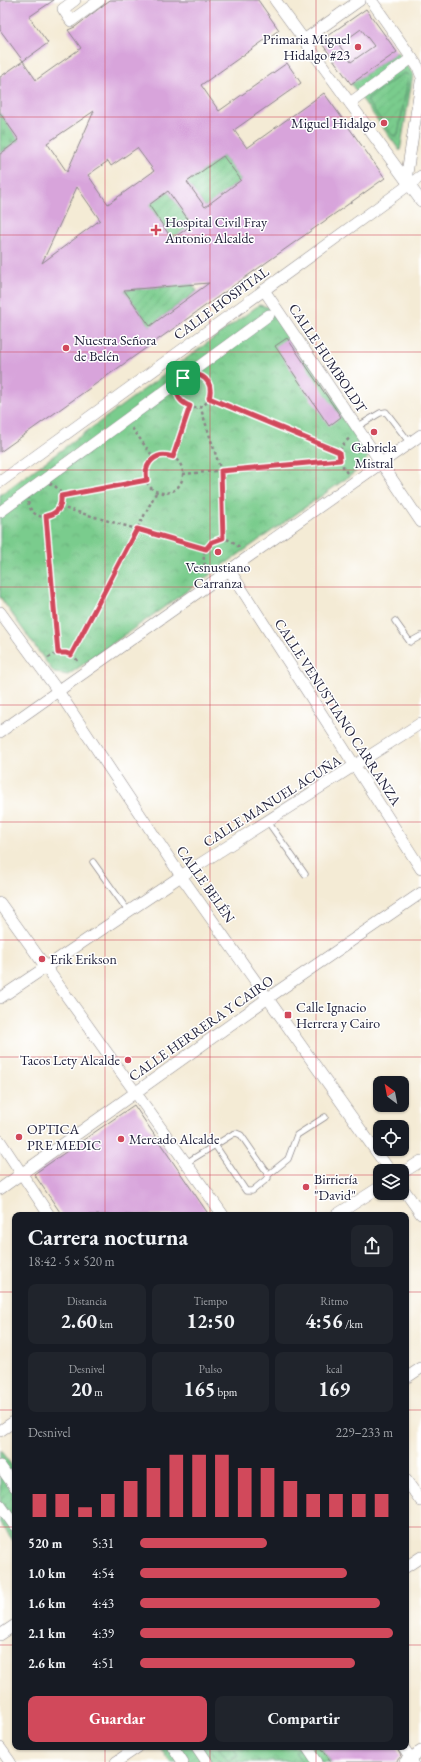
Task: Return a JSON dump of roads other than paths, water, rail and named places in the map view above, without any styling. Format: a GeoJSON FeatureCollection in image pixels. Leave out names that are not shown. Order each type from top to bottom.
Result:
{"type":"FeatureCollection","features":[{"type":"Feature","properties":{"kind":"street"},"geometry":{"type":"LineString","coordinates":[[75,0],[63,9],[71,21],[100,0]]}},
{"type":"Feature","properties":{"kind":"street"},"geometry":{"type":"LineString","coordinates":[[275,0],[421,201]]}},
{"type":"Feature","properties":{"kind":"street"},"geometry":{"type":"LineString","coordinates":[[304,40],[360,0]]}},
{"type":"Feature","properties":{"kind":"street"},"geometry":{"type":"LineString","coordinates":[[371,0],[412,58],[421,75]]}},
{"type":"Feature","properties":{"kind":"street"},"geometry":{"type":"LineString","coordinates":[[350,103],[412,58]]}},
{"type":"Feature","properties":{"kind":"street"},"geometry":{"type":"LineString","coordinates":[[407,182],[421,82]]}},
{"type":"Feature","properties":{"kind":"street","name":"CALLE HOSPITAL"},"geometry":{"type":"LineString","coordinates":[[0,482],[264,290],[407,182],[421,176]]}},
{"type":"Feature","properties":{"kind":"street","name":"CALLE HUMBOLDT"},"geometry":{"type":"LineString","coordinates":[[264,290],[355,432],[382,463],[421,522]]}},
{"type":"Feature","properties":{"kind":"street"},"geometry":{"type":"LineString","coordinates":[[0,512],[269,315]]}},
{"type":"Feature","properties":{"kind":"street"},"geometry":{"type":"LineString","coordinates":[[0,732],[421,435]]}},
{"type":"Feature","properties":{"kind":"street","name":"CALLE VENUSTIANO CARRANZA"},"geometry":{"type":"LineString","coordinates":[[230,571],[356,766],[421,870]]}},
{"type":"Feature","properties":{"kind":"street","name":"CALLE BELÉN"},"geometry":{"type":"LineString","coordinates":[[1,615],[58,691],[182,876],[385,1164]]}},
{"type":"Feature","properties":{"kind":"street","name":"CALLE MANUEL ACUÑA"},"geometry":{"type":"LineString","coordinates":[[0,998],[182,876],[421,723]]}},
{"type":"Feature","properties":{"kind":"street","name":"CALLE HERRERA Y CAIRO"},"geometry":{"type":"LineString","coordinates":[[0,1190],[268,998],[421,893]]}},
{"type":"Feature","properties":{"kind":"street"},"geometry":{"type":"LineString","coordinates":[[0,903],[221,1212]]}},
{"type":"Feature","properties":{"kind":"street"},"geometry":{"type":"LineString","coordinates":[[0,1140],[47,1212]]}},
{"type":"Feature","properties":{"kind":"street"},"geometry":{"type":"LineString","coordinates":[[409,1169],[421,1161]]}},
{"type":"Feature","properties":{"kind":"street"},"geometry":{"type":"LineString","coordinates":[[341,1212],[373,1191]]}},
{"type":"Feature","properties":{"kind":"street"},"geometry":{"type":"LineString","coordinates":[[409,1197],[421,1214]]}},
{"type":"Feature","properties":{"kind":"street"},"geometry":{"type":"LineString","coordinates":[[409,1376],[421,1368]]}},
{"type":"Feature","properties":{"kind":"street"},"geometry":{"type":"LineString","coordinates":[[0,1431],[12,1423]]}},
{"type":"Feature","properties":{"kind":"street"},"geometry":{"type":"LineString","coordinates":[[0,1466],[12,1483]]}},
{"type":"Feature","properties":{"kind":"street"},"geometry":{"type":"LineString","coordinates":[[409,1484],[421,1502]]}},
{"type":"Feature","properties":{"kind":"street"},"geometry":{"type":"LineString","coordinates":[[0,1505],[12,1522]]}},
{"type":"Feature","properties":{"kind":"street"},"geometry":{"type":"LineString","coordinates":[[409,1565],[421,1557]]}},
{"type":"Feature","properties":{"kind":"street"},"geometry":{"type":"LineString","coordinates":[[0,1635],[12,1627]]}},
{"type":"Feature","properties":{"kind":"street"},"geometry":{"type":"LineString","coordinates":[[0,1748],[10,1762]]}},
{"type":"Feature","properties":{"kind":"street"},"geometry":{"type":"LineString","coordinates":[[116,1762],[134,1750]]}},
{"type":"Feature","properties":{"kind":"street"},"geometry":{"type":"LineString","coordinates":[[175,1750],[183,1762]]}},
{"type":"Feature","properties":{"kind":"street"},"geometry":{"type":"LineString","coordinates":[[199,1750],[208,1762]]}},
{"type":"Feature","properties":{"kind":"street"},"geometry":{"type":"LineString","coordinates":[[309,1750],[317,1762]]}},
{"type":"Feature","properties":{"kind":"street"},"geometry":{"type":"LineString","coordinates":[[404,1750],[410,1761],[421,1751]]}},
{"type":"Feature","properties":{"kind":"lane"},"geometry":{"type":"LineString","coordinates":[[355,432],[380,413],[386,412],[410,443]]}},
{"type":"Feature","properties":{"kind":"lane"},"geometry":{"type":"LineString","coordinates":[[395,621],[410,642],[421,636]]}},
{"type":"Feature","properties":{"kind":"lane"},"geometry":{"type":"LineString","coordinates":[[268,822],[305,874]]}},
{"type":"Feature","properties":{"kind":"lane"},"geometry":{"type":"LineString","coordinates":[[94,862],[128,912]]}},
{"type":"Feature","properties":{"kind":"lane"},"geometry":{"type":"LineString","coordinates":[[214,1145],[246,1191],[252,1191],[266,1182],[268,1175],[288,1159],[297,1135],[325,1117]]}},
{"type":"Feature","properties":{"kind":"lane"},"geometry":{"type":"LineString","coordinates":[[186,1163],[233,1134],[239,1133],[268,1175]]}},
{"type":"Feature","properties":{"kind":"place","name":"Primaria Miguel Hidalgo #23"},"geometry":{"type":"Point","coordinates":[358,47]}},
{"type":"Feature","properties":{"kind":"place","name":"Miguel Hidalgo"},"geometry":{"type":"Point","coordinates":[384,123]}},
{"type":"Feature","properties":{"kind":"place","name":"Hospital Civil Fray Antonio Alcalde"},"geometry":{"type":"Point","coordinates":[156,230]}},
{"type":"Feature","properties":{"kind":"place","name":"Nuestra Señora de Belén"},"geometry":{"type":"Point","coordinates":[66,348]}},
{"type":"Feature","properties":{"kind":"place","name":"Gabriela Mistral"},"geometry":{"type":"Point","coordinates":[374,432]}},
{"type":"Feature","properties":{"kind":"place","name":"Vesnustiano Carranza"},"geometry":{"type":"Point","coordinates":[218,552]}},
{"type":"Feature","properties":{"kind":"place","name":"Erik Erikson"},"geometry":{"type":"Point","coordinates":[42,959]}},
{"type":"Feature","properties":{"kind":"place","name":"Calle Ignacio Herrera y Cairo"},"geometry":{"type":"Point","coordinates":[288,1015]}},
{"type":"Feature","properties":{"kind":"place","name":"Tacos Lety Alcalde"},"geometry":{"type":"Point","coordinates":[128,1060]}},
{"type":"Feature","properties":{"kind":"place","name":"OPTICA PRE MEDIC"},"geometry":{"type":"Point","coordinates":[19,1137]}},
{"type":"Feature","properties":{"kind":"place","name":"Mercado Alcalde"},"geometry":{"type":"Point","coordinates":[121,1139]}},
{"type":"Feature","properties":{"kind":"place","name":"Birriería \"David\""},"geometry":{"type":"Point","coordinates":[306,1187]}}]}
